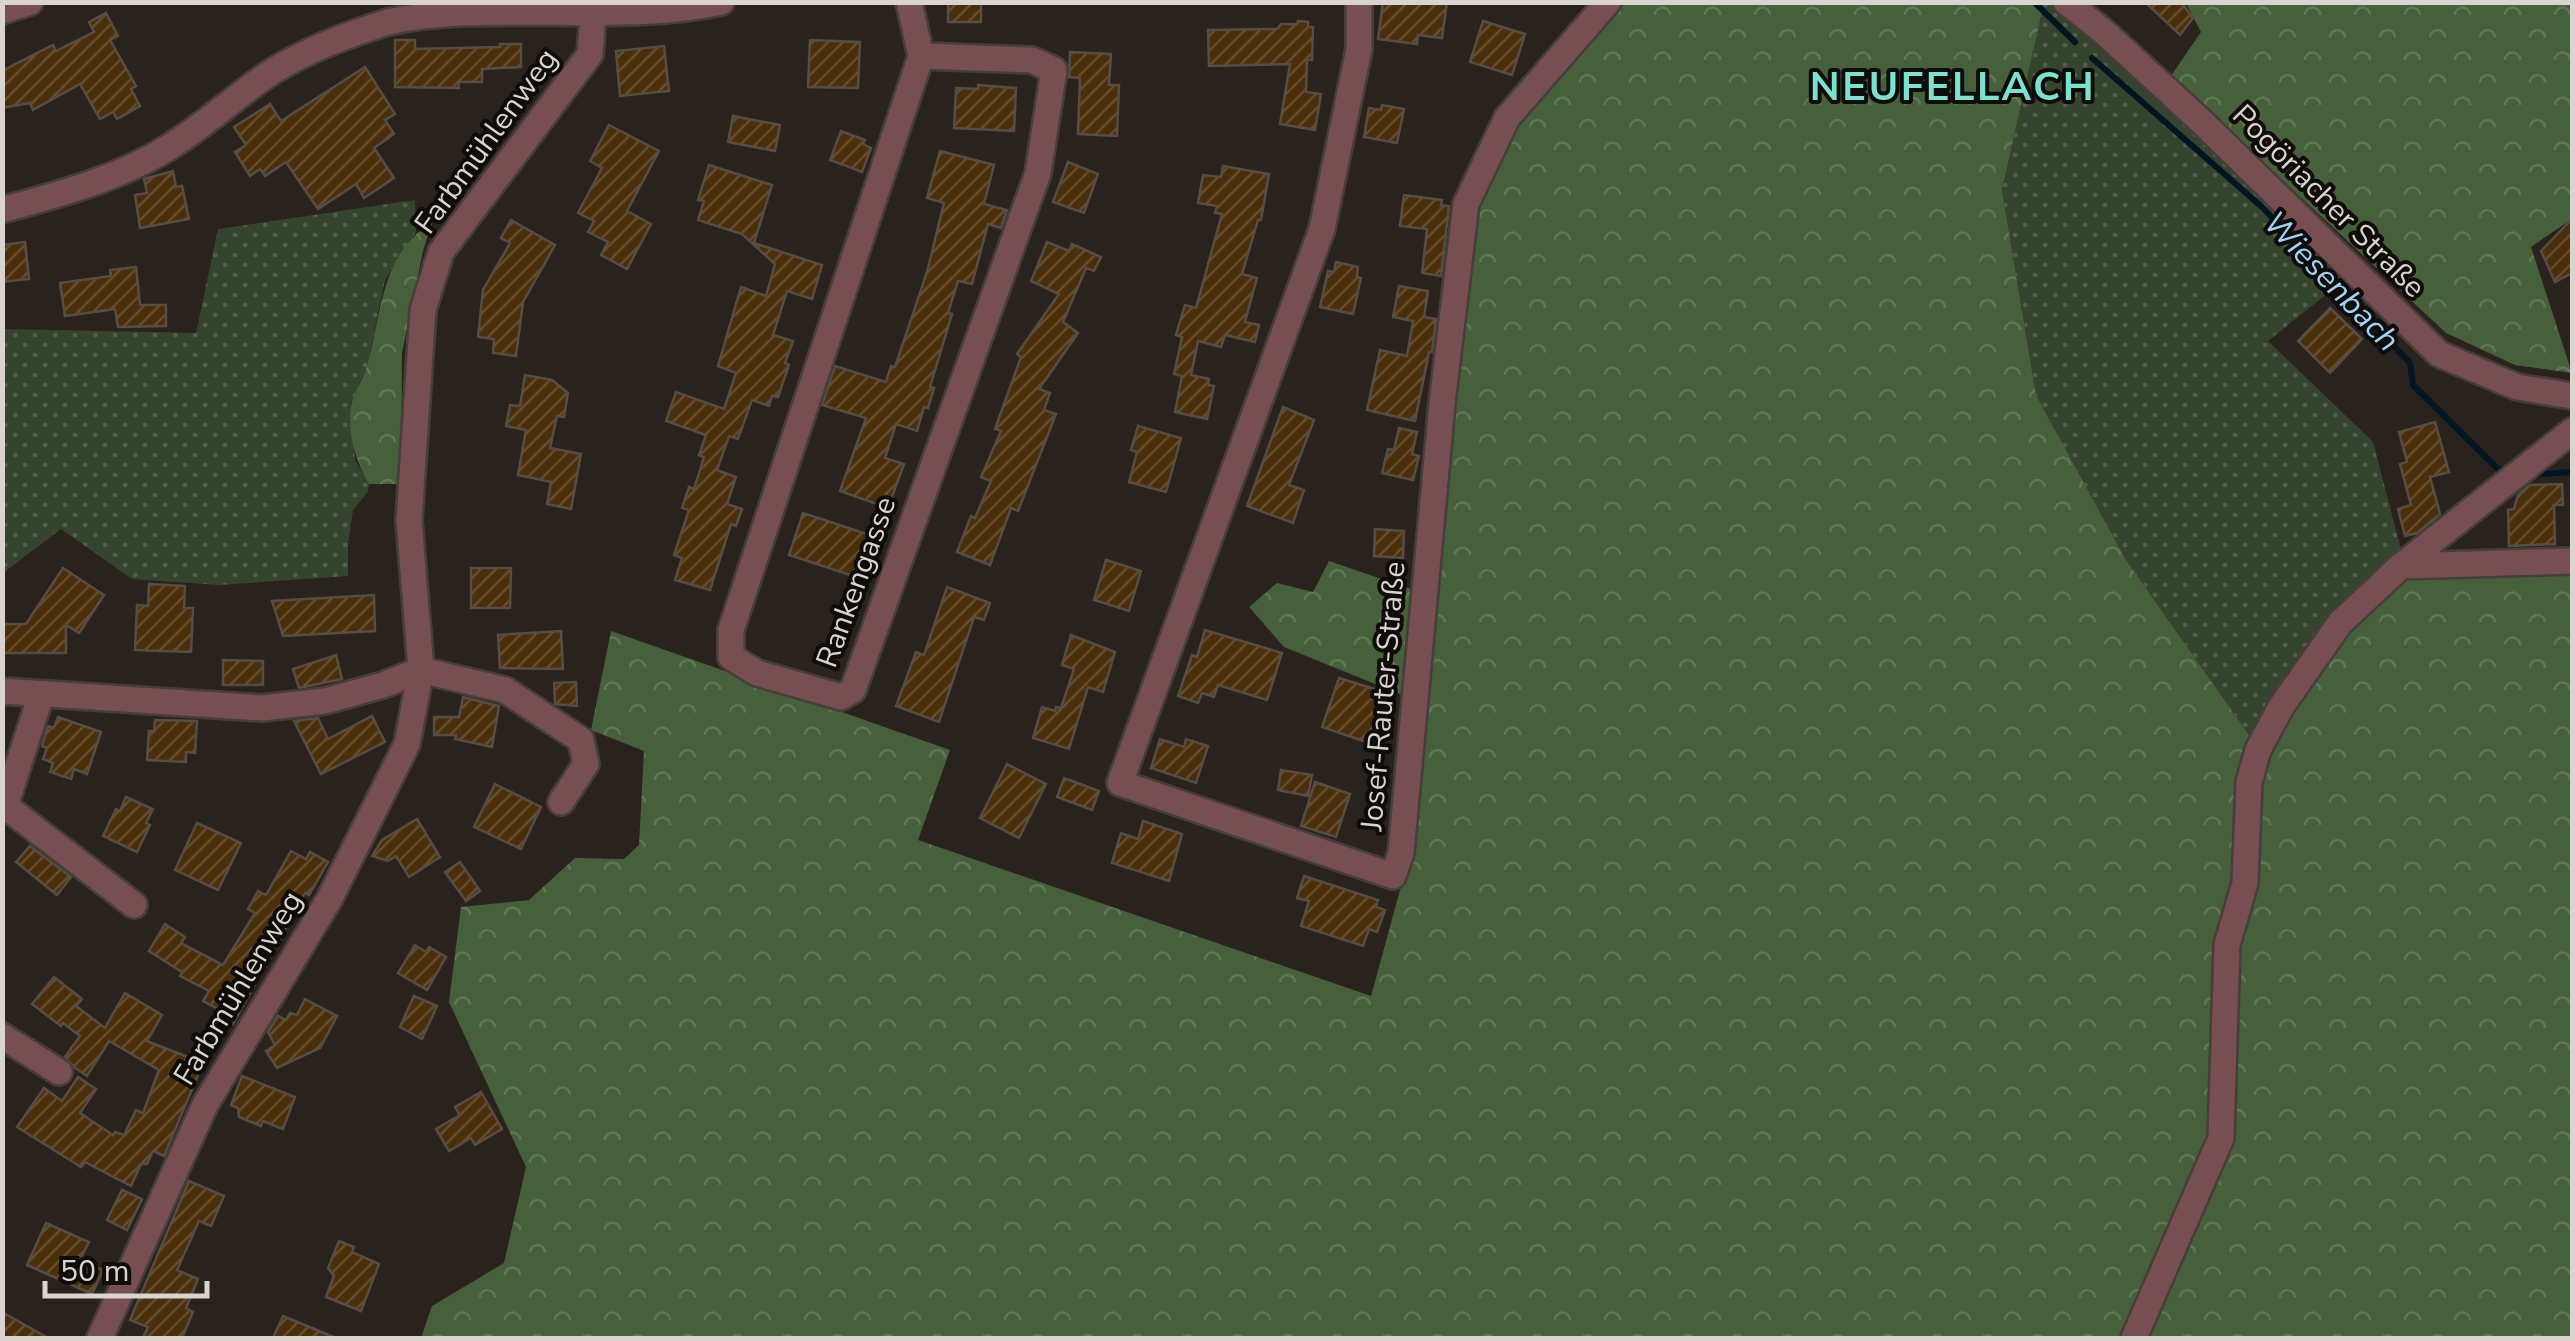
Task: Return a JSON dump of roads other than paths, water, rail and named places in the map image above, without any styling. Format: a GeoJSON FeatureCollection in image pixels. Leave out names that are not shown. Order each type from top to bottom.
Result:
{"type":"FeatureCollection","features":[{"type":"Feature","properties":{"kind":"street"},"geometry":{"type":"LineString","coordinates":[[2,12],[30,2]]}},
{"type":"Feature","properties":{"kind":"street"},"geometry":{"type":"LineString","coordinates":[[2,210],[71,191],[165,150],[272,72],[394,11],[705,6],[720,2]]}},
{"type":"Feature","properties":{"kind":"street"},"geometry":{"type":"LineString","coordinates":[[908,2],[921,56]]}},
{"type":"Feature","properties":{"kind":"street","name":"Josef-Rauter-Straße"},"geometry":{"type":"LineString","coordinates":[[1359,2],[1359,49],[1322,229],[1120,783],[1393,876],[1401,853],[1442,404],[1466,204],[1507,118],[1608,2]]}},
{"type":"Feature","properties":{"kind":"street","name":"Pogöriacher Straße"},"geometry":{"type":"LineString","coordinates":[[2066,2],[2104,31],[2202,122],[2439,354],[2517,387],[2572,396]]}},
{"type":"Feature","properties":{"kind":"street","name":"Farbmühlenweg"},"geometry":{"type":"LineString","coordinates":[[101,1338],[205,1105],[330,898],[407,744],[421,670],[409,520],[423,310],[441,252],[590,54],[594,6]]}},
{"type":"Feature","properties":{"kind":"street","name":"Rankengasse"},"geometry":{"type":"LineString","coordinates":[[921,56],[1032,60],[1054,70],[1038,173],[853,690],[841,697],[757,673],[731,658],[731,630],[921,56]]}},
{"type":"Feature","properties":{"kind":"street"},"geometry":{"type":"LineString","coordinates":[[2134,1338],[2221,1138],[2227,945],[2245,883],[2248,782],[2258,750],[2281,707],[2340,623],[2400,566],[2572,431]]}},
{"type":"Feature","properties":{"kind":"street"},"geometry":{"type":"LineString","coordinates":[[2400,566],[2572,561]]}},
{"type":"Feature","properties":{"kind":"street"},"geometry":{"type":"LineString","coordinates":[[2,692],[262,708],[325,700],[383,686],[421,670],[505,690],[581,740],[586,764],[561,802]]}},
{"type":"Feature","properties":{"kind":"street"},"geometry":{"type":"LineString","coordinates":[[41,695],[7,800],[9,809],[134,906]]}},
{"type":"Feature","properties":{"kind":"street"},"geometry":{"type":"LineString","coordinates":[[2,1036],[59,1072]]}},
{"type":"Feature","properties":{"kind":"waterway","name":"Wiesenbach"},"geometry":{"type":"LineString","coordinates":[[2034,2],[2075,42]]}},
{"type":"Feature","properties":{"kind":"waterway","name":"Wiesenbach"},"geometry":{"type":"LineString","coordinates":[[2092,58],[2262,207],[2410,363],[2413,385],[2498,469],[2508,471]]}},
{"type":"Feature","properties":{"kind":"waterway","name":"Wiesenbach"},"geometry":{"type":"LineString","coordinates":[[2530,475],[2572,472]]}},
{"type":"Feature","properties":{"kind":"district","name":"NEUFELLACH"},"geometry":{"type":"Point","coordinates":[1953,86]}}]}
